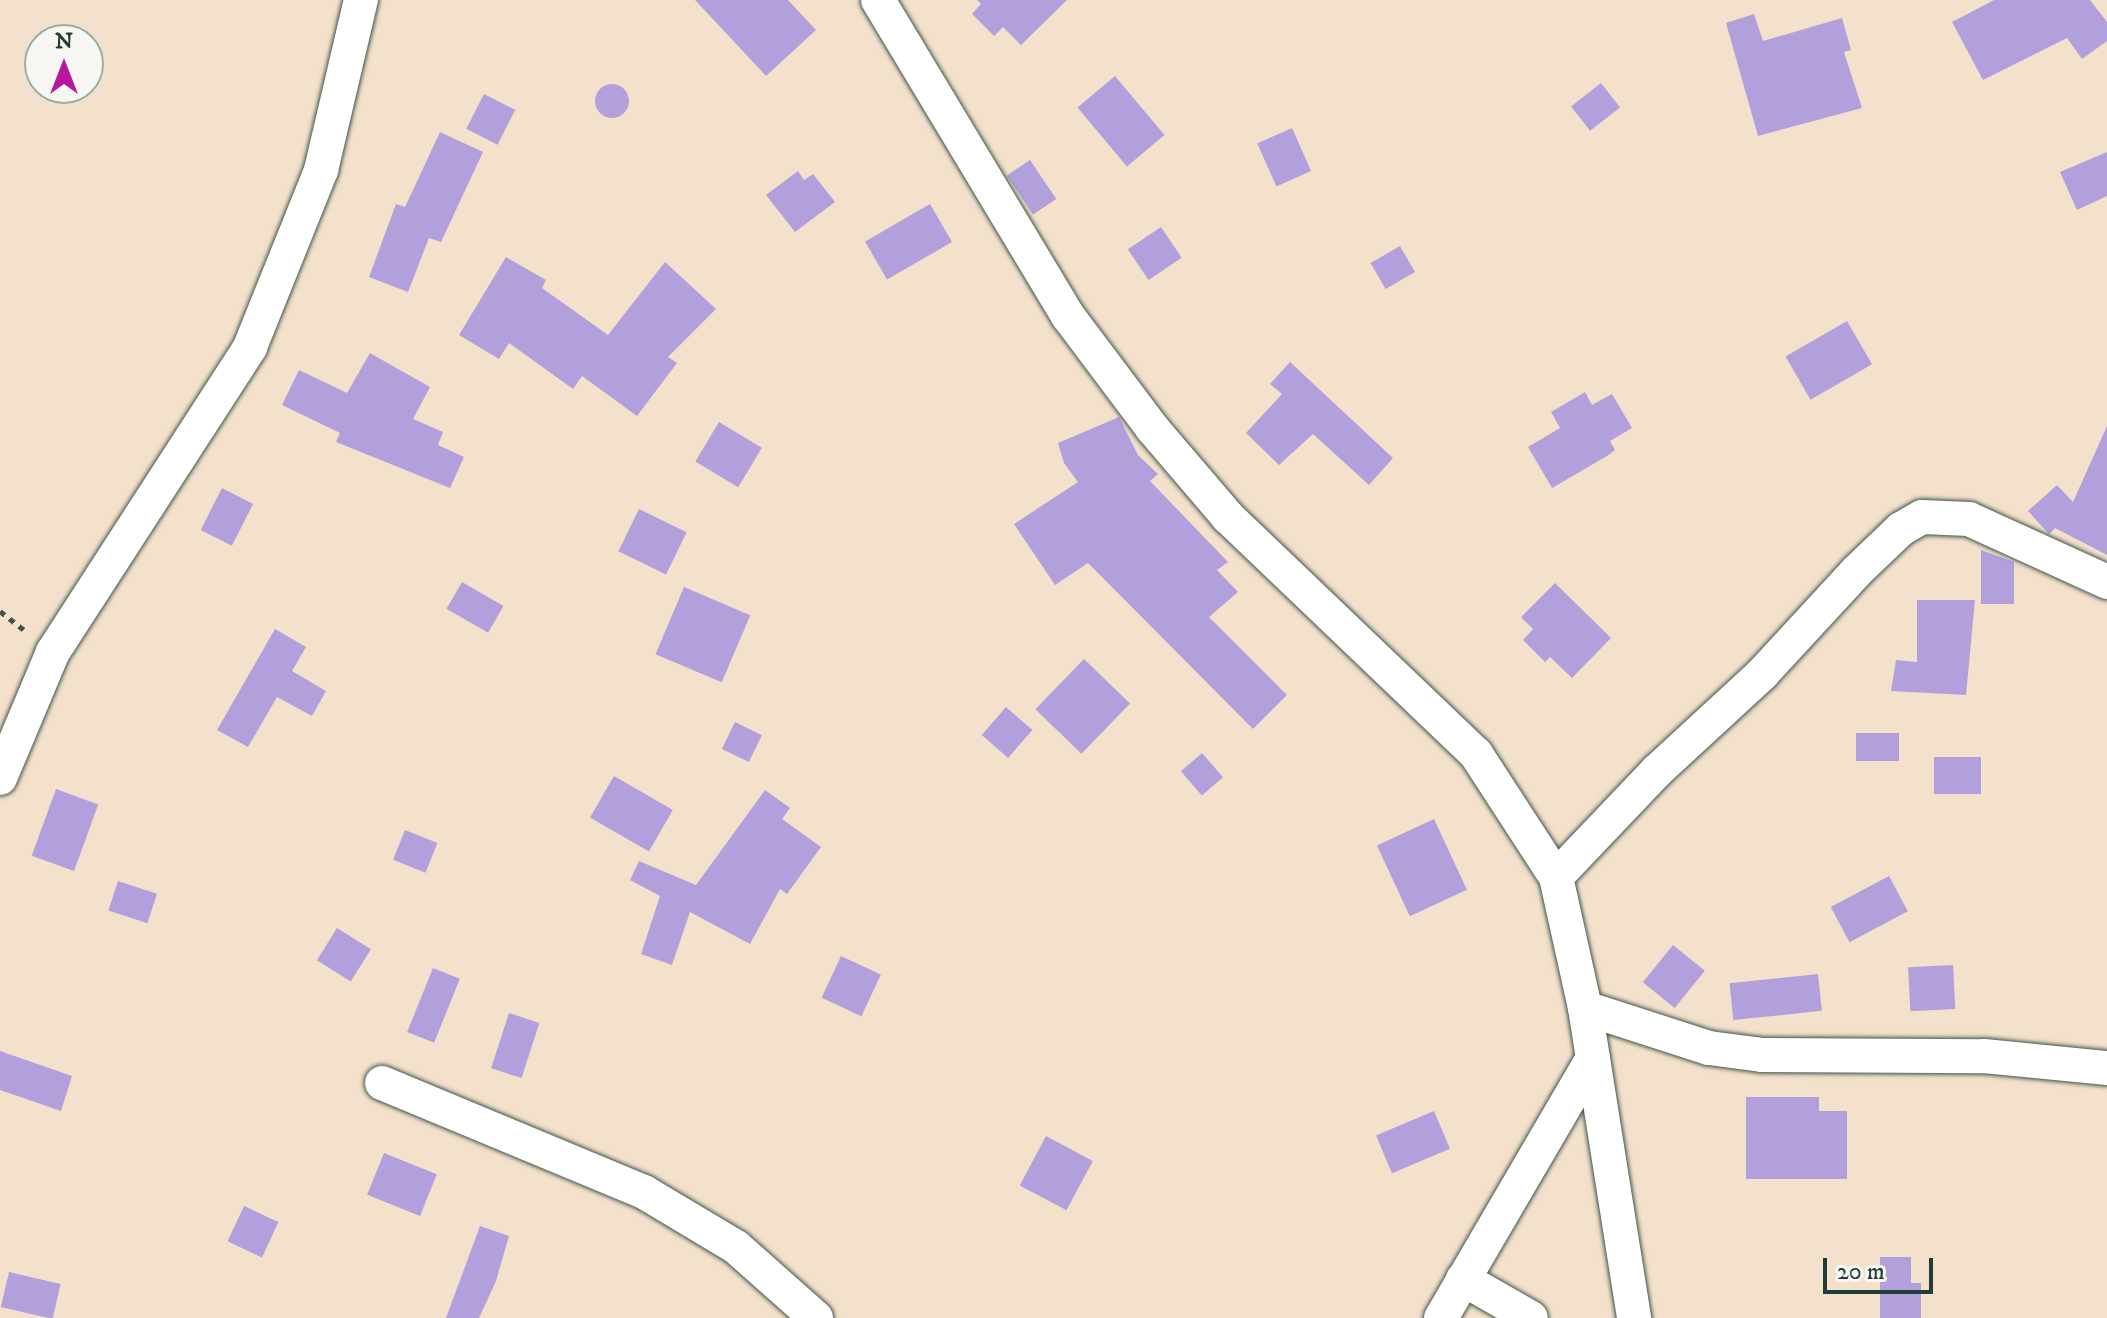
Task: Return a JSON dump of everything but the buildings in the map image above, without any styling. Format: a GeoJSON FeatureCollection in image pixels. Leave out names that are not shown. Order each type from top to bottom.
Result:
{"type":"FeatureCollection","features":[{"type":"Feature","properties":{"kind":"street"},"geometry":{"type":"LineString","coordinates":[[0,778],[53,652],[250,347],[321,170],[361,0]]}},
{"type":"Feature","properties":{"kind":"street"},"geometry":{"type":"LineString","coordinates":[[878,0],[1068,316],[1152,428],[1228,517],[1432,707],[1476,754],[1556,877],[1585,1008],[1634,1318]]}},
{"type":"Feature","properties":{"kind":"street"},"geometry":{"type":"LineString","coordinates":[[1556,877],[1658,770],[1762,674],[1857,571],[1901,529],[1922,517],[1969,519],[2107,582]]}},
{"type":"Feature","properties":{"kind":"street"},"geometry":{"type":"LineString","coordinates":[[1585,1008],[1709,1048],[1762,1055],[1984,1056],[2107,1068]]}},
{"type":"Feature","properties":{"kind":"street"},"geometry":{"type":"LineString","coordinates":[[1441,1318],[1593,1058]]}},
{"type":"Feature","properties":{"kind":"street"},"geometry":{"type":"LineString","coordinates":[[382,1083],[644,1192],[736,1247],[816,1318]]}},
{"type":"Feature","properties":{"kind":"street"},"geometry":{"type":"LineString","coordinates":[[1463,1279],[1531,1318]]}}]}
